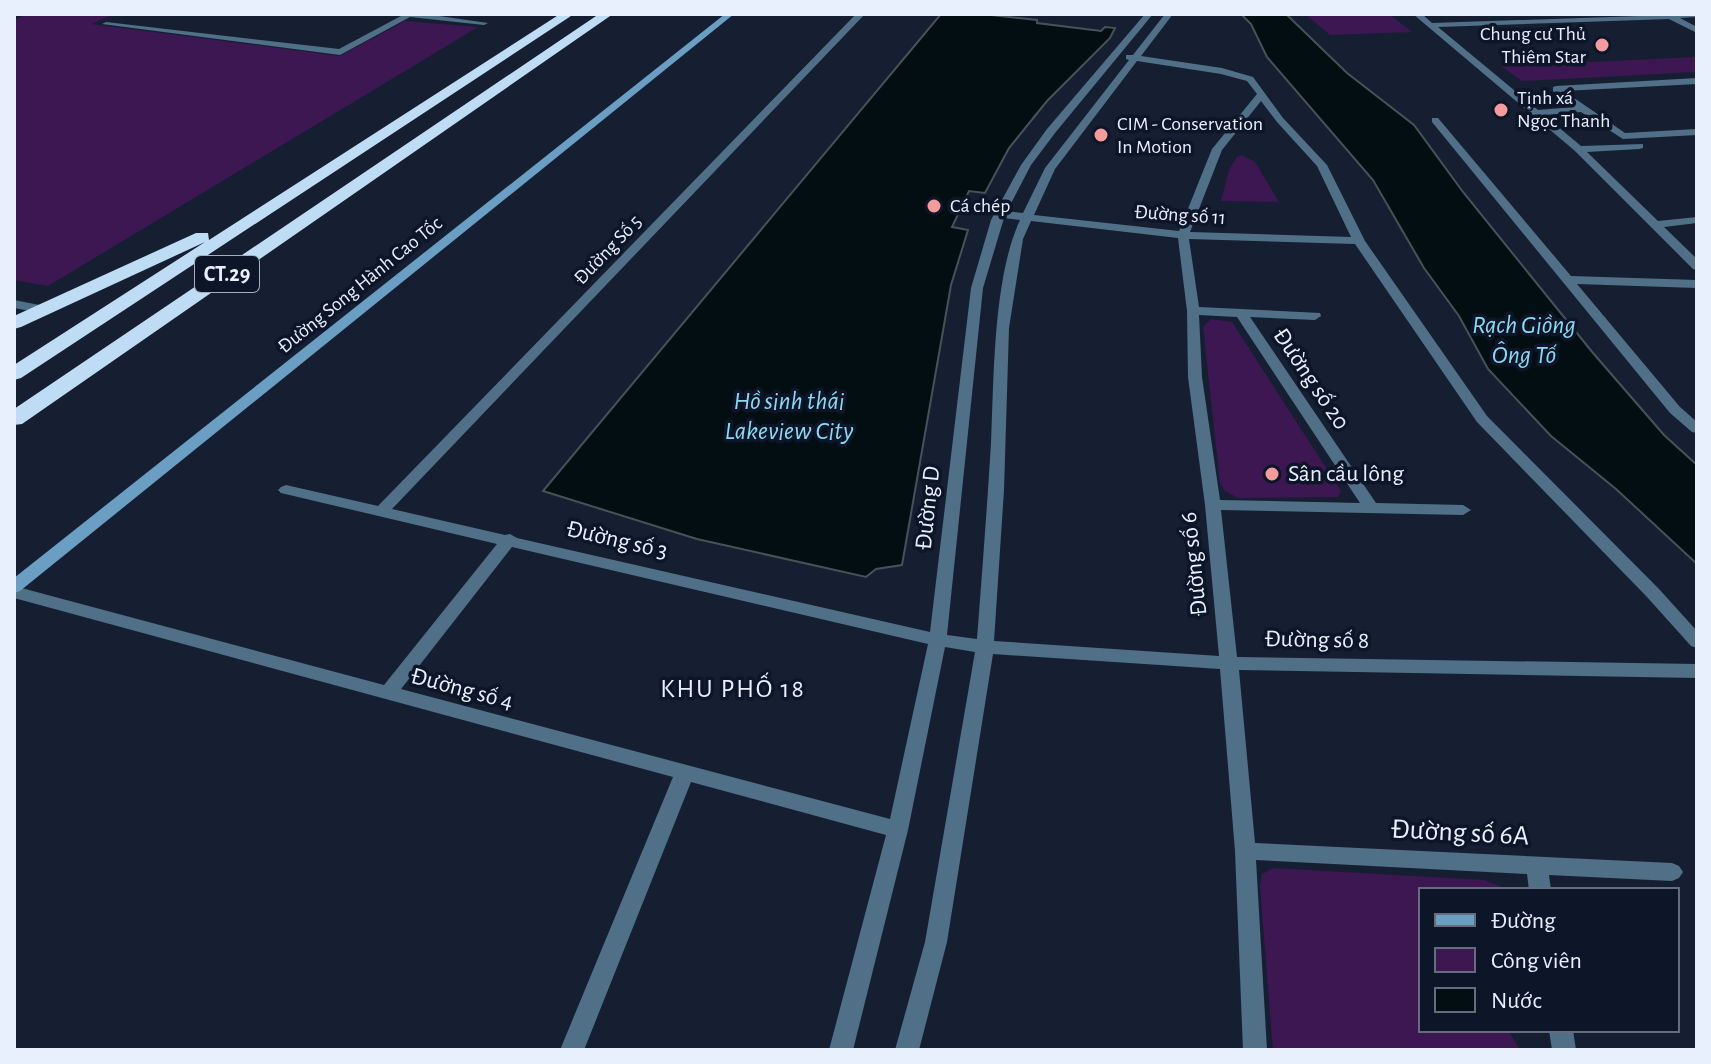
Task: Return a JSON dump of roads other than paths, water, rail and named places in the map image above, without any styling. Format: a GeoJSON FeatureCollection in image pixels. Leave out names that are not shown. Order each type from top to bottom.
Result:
{"type":"FeatureCollection","features":[{"type":"Feature","properties":{"kind":"highway"},"geometry":{"type":"LineString","coordinates":[[415,113],[560,14]]}},
{"type":"Feature","properties":{"kind":"highway","name":"CT.29"},"geometry":{"type":"LineString","coordinates":[[14,374],[568,14]]}},
{"type":"Feature","properties":{"kind":"highway","name":"CT.29"},"geometry":{"type":"LineString","coordinates":[[14,419],[607,14]]}},
{"type":"Feature","properties":{"kind":"highway"},"geometry":{"type":"LineString","coordinates":[[439,129],[618,14]]}},
{"type":"Feature","properties":{"kind":"highway"},"geometry":{"type":"LineString","coordinates":[[14,323],[169,253],[317,177]]}},
{"type":"Feature","properties":{"kind":"main road","name":"Đường Song Hành Cao Tốc"},"geometry":{"type":"LineString","coordinates":[[14,590],[730,14]]}},
{"type":"Feature","properties":{"kind":"street"},"geometry":{"type":"LineString","coordinates":[[128,14],[106,24],[340,52],[407,14],[484,23]]}},
{"type":"Feature","properties":{"kind":"street","name":"Đường Số 5"},"geometry":{"type":"LineString","coordinates":[[382,511],[861,14]]}},
{"type":"Feature","properties":{"kind":"street","name":"Đường D"},"geometry":{"type":"LineString","coordinates":[[841,1050],[898,830],[938,640],[977,288],[1000,214],[1026,165],[1149,14]]}},
{"type":"Feature","properties":{"kind":"street"},"geometry":{"type":"LineString","coordinates":[[907,1050],[936,942],[985,647],[1003,328],[1017,239],[1050,168],[1169,14]]}},
{"type":"Feature","properties":{"kind":"street"},"geometry":{"type":"LineString","coordinates":[[1417,14],[1579,149],[1697,266]]}},
{"type":"Feature","properties":{"kind":"street"},"geometry":{"type":"LineString","coordinates":[[1433,25],[1552,17],[1697,15]]}},
{"type":"Feature","properties":{"kind":"street"},"geometry":{"type":"LineString","coordinates":[[1670,16],[1697,30]]}},
{"type":"Feature","properties":{"kind":"street"},"geometry":{"type":"LineString","coordinates":[[1117,55],[1237,74],[1250,79],[1280,120],[1322,165],[1359,241],[1482,419],[1697,642]]}},
{"type":"Feature","properties":{"kind":"street"},"geometry":{"type":"LineString","coordinates":[[1697,81],[1556,89],[1623,136],[1697,132]]}},
{"type":"Feature","properties":{"kind":"street","name":"Đường số 6"},"geometry":{"type":"LineString","coordinates":[[1255,1050],[1245,851],[1229,663],[1213,505],[1195,377],[1193,311],[1183,235],[1217,149],[1246,120],[1261,95]]}},
{"type":"Feature","properties":{"kind":"street"},"geometry":{"type":"LineString","coordinates":[[1536,113],[1583,109]]}},
{"type":"Feature","properties":{"kind":"street"},"geometry":{"type":"LineString","coordinates":[[1551,111],[1577,135]]}},
{"type":"Feature","properties":{"kind":"street"},"geometry":{"type":"LineString","coordinates":[[1265,118],[1280,120]]}},
{"type":"Feature","properties":{"kind":"street"},"geometry":{"type":"LineString","coordinates":[[1435,120],[1675,410],[1697,429]]}},
{"type":"Feature","properties":{"kind":"street"},"geometry":{"type":"LineString","coordinates":[[1579,149],[1697,143]]}},
{"type":"Feature","properties":{"kind":"street","name":"Đường số 11"},"geometry":{"type":"LineString","coordinates":[[1000,214],[1183,235],[1359,241]]}},
{"type":"Feature","properties":{"kind":"street"},"geometry":{"type":"LineString","coordinates":[[1657,224],[1697,220]]}},
{"type":"Feature","properties":{"kind":"street"},"geometry":{"type":"LineString","coordinates":[[1567,280],[1697,284]]}},
{"type":"Feature","properties":{"kind":"street"},"geometry":{"type":"LineString","coordinates":[[14,304],[41,309]]}},
{"type":"Feature","properties":{"kind":"street"},"geometry":{"type":"LineString","coordinates":[[1193,311],[1315,316]]}},
{"type":"Feature","properties":{"kind":"street","name":"Đường số 20"},"geometry":{"type":"LineString","coordinates":[[1241,313],[1371,508]]}},
{"type":"Feature","properties":{"kind":"street","name":"Đường số 3"},"geometry":{"type":"LineString","coordinates":[[286,490],[510,539],[938,640]]}},
{"type":"Feature","properties":{"kind":"street"},"geometry":{"type":"LineString","coordinates":[[1213,505],[1463,510]]}},
{"type":"Feature","properties":{"kind":"street"},"geometry":{"type":"LineString","coordinates":[[388,693],[510,539]]}},
{"type":"Feature","properties":{"kind":"street","name":"Đường số 4"},"geometry":{"type":"LineString","coordinates":[[14,590],[684,775],[898,830]]}},
{"type":"Feature","properties":{"kind":"street","name":"Đường số 8"},"geometry":{"type":"LineString","coordinates":[[938,640],[985,647],[1229,663],[1697,671]]}},
{"type":"Feature","properties":{"kind":"street"},"geometry":{"type":"LineString","coordinates":[[572,1050],[684,775]]}},
{"type":"Feature","properties":{"kind":"street","name":"Đường số 6A"},"geometry":{"type":"LineString","coordinates":[[1245,851],[1672,872]]}},
{"type":"Feature","properties":{"kind":"street"},"geometry":{"type":"LineString","coordinates":[[1537,865],[1540,888]]}},
{"type":"Feature","properties":{"kind":"water","name":"Hồ sinh thái Lakeview City"},"geometry":{"type":"Polygon","coordinates":[[[941,14],[982,14],[1101,31],[1105,27],[1115,28],[1110,38],[1047,101],[1009,148],[985,193],[969,191],[952,227],[968,230],[951,285],[902,565],[876,569],[866,577],[697,539],[543,491],[941,14]]]}},
{"type":"Feature","properties":{"kind":"water","name":"Rạch Giồng Ông Tố"},"geometry":{"type":"Polygon","coordinates":[[[1241,14],[1286,14],[1347,73],[1414,125],[1463,192],[1593,353],[1664,435],[1697,465],[1697,564],[1616,489],[1551,436],[1488,369],[1459,316],[1424,268],[1373,180],[1267,57],[1251,24],[1241,14]]]}},
{"type":"Feature","properties":{"kind":"place","name":"Chung cư Thủ Thiêm Star"},"geometry":{"type":"Point","coordinates":[1602,45]}},
{"type":"Feature","properties":{"kind":"place","name":"Tịnh xá Ngọc Thanh"},"geometry":{"type":"Point","coordinates":[1501,110]}},
{"type":"Feature","properties":{"kind":"place","name":"CIM - Conservation In Motion"},"geometry":{"type":"Point","coordinates":[1101,135]}},
{"type":"Feature","properties":{"kind":"place","name":"Cá chép"},"geometry":{"type":"Point","coordinates":[934,206]}},
{"type":"Feature","properties":{"kind":"place","name":"Sân cầu lông"},"geometry":{"type":"Point","coordinates":[1272,474]}},
{"type":"Feature","properties":{"kind":"district","name":"KHU PHỐ 18"},"geometry":{"type":"Point","coordinates":[733,689]}}]}
